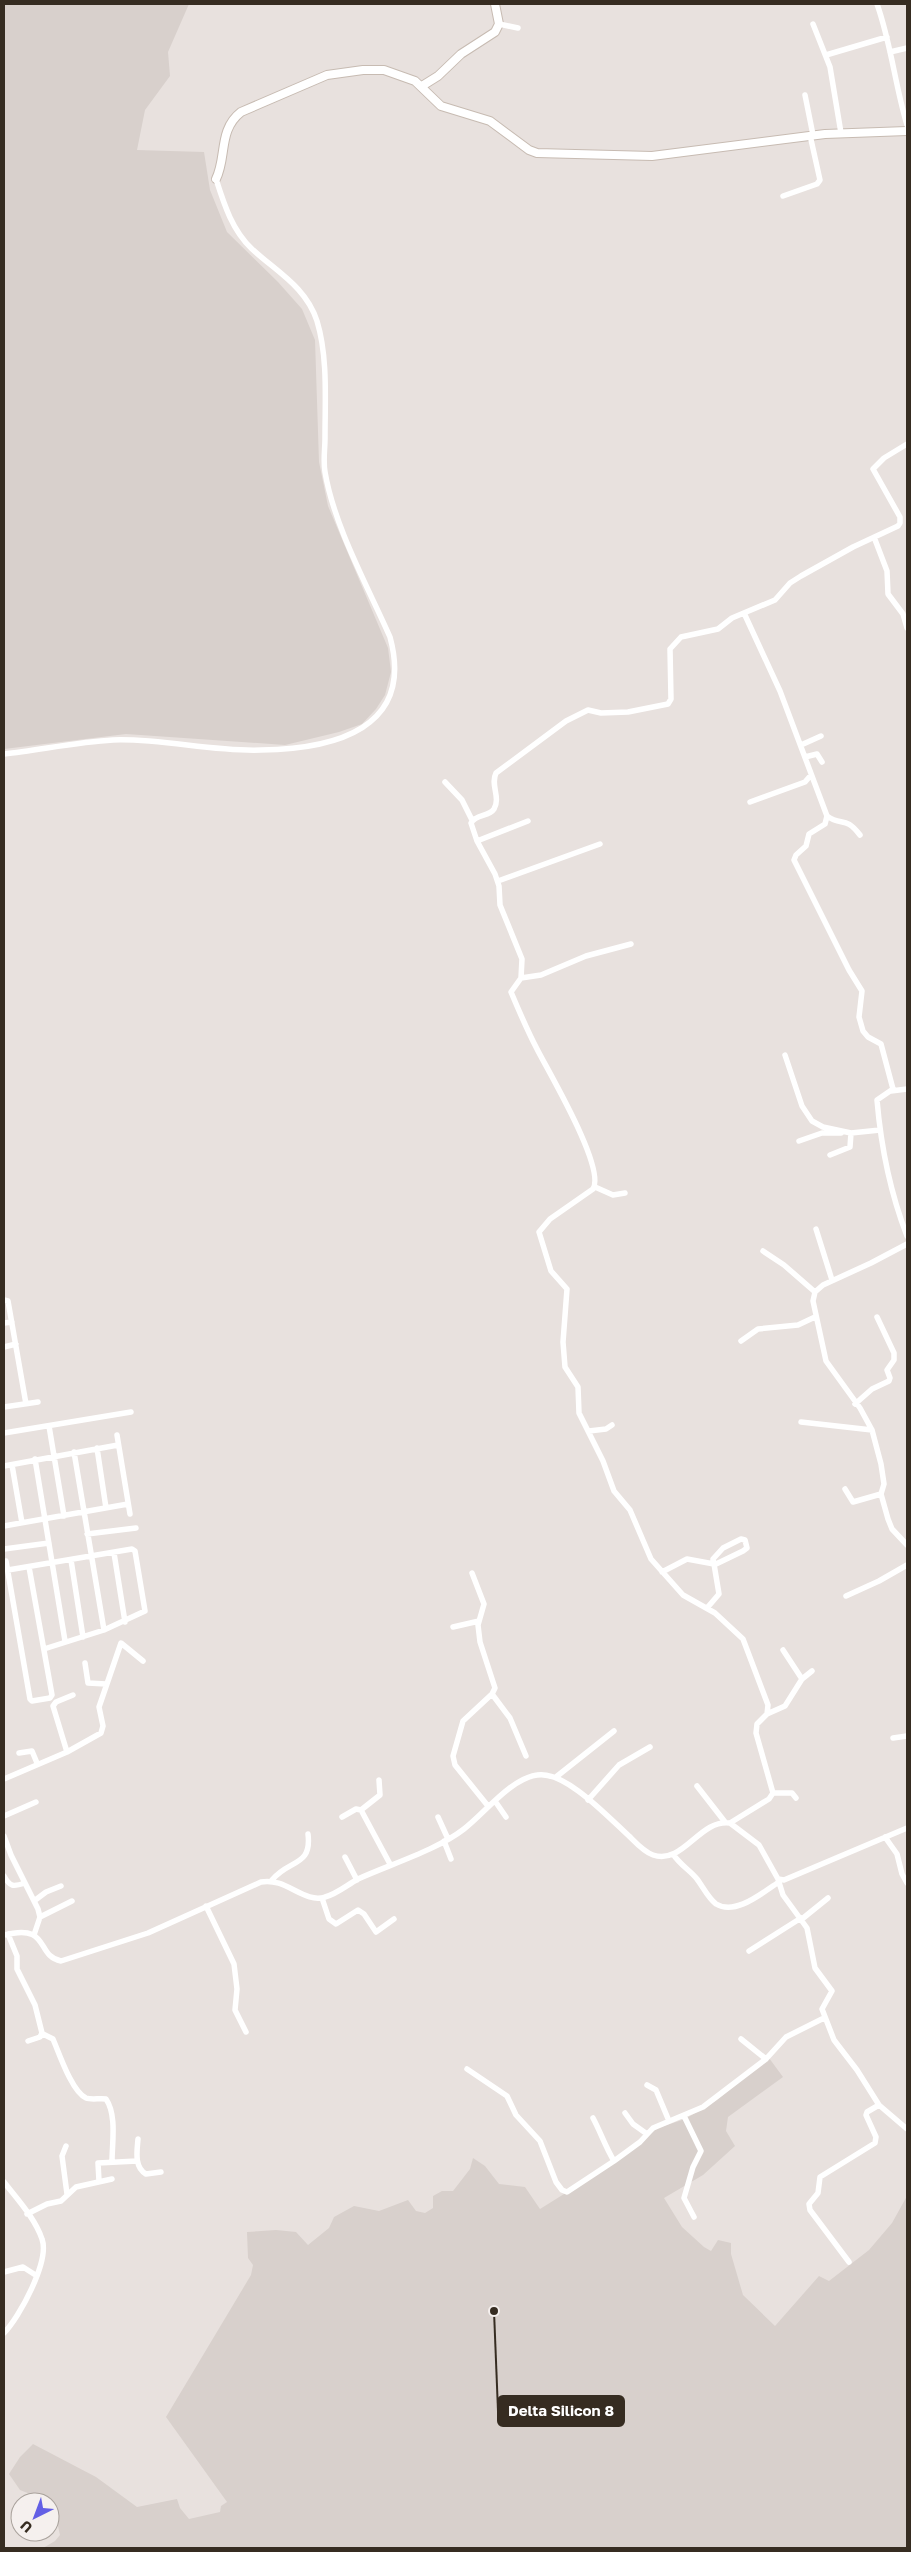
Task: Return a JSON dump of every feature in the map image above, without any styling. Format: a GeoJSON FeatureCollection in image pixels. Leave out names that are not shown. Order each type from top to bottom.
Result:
{"type":"FeatureCollection","features":[{"type":"Feature","properties":{"kind":"street"},"geometry":{"type":"LineString","coordinates":[[422,86],[438,76],[461,54],[497,30],[499,24],[495,4]]}},
{"type":"Feature","properties":{"kind":"street"},"geometry":{"type":"LineString","coordinates":[[877,4],[887,37],[893,73],[907,126]]}},
{"type":"Feature","properties":{"kind":"street"},"geometry":{"type":"LineString","coordinates":[[499,24],[518,28]]}},
{"type":"Feature","properties":{"kind":"street"},"geometry":{"type":"LineString","coordinates":[[813,24],[826,55],[841,133]]}},
{"type":"Feature","properties":{"kind":"street"},"geometry":{"type":"LineString","coordinates":[[826,55],[887,37]]}},
{"type":"Feature","properties":{"kind":"street"},"geometry":{"type":"LineString","coordinates":[[890,52],[907,48]]}},
{"type":"Feature","properties":{"kind":"street"},"geometry":{"type":"LineString","coordinates":[[4,754],[114,740],[260,750],[322,744],[357,732],[376,718],[392,693],[396,659],[390,637],[334,509],[325,471],[322,340],[316,319],[304,297],[288,277],[252,248],[239,234],[226,210],[216,179],[225,135],[233,120],[245,110],[310,82],[339,73],[384,70],[422,86],[441,106],[490,121],[529,150],[537,153],[652,156],[812,135],[907,132]]}},
{"type":"Feature","properties":{"kind":"street"},"geometry":{"type":"LineString","coordinates":[[783,196],[817,184],[820,180],[805,95]]}},
{"type":"Feature","properties":{"kind":"street"},"geometry":{"type":"LineString","coordinates":[[900,522],[900,517],[873,469],[884,458],[907,444]]}},
{"type":"Feature","properties":{"kind":"street"},"geometry":{"type":"LineString","coordinates":[[472,820],[488,814],[495,807],[497,799],[493,780],[496,773],[573,716],[588,710],[601,713],[628,712],[668,704],[671,700],[670,649],[672,645],[690,634],[718,629],[732,618],[775,600],[794,580],[874,537],[893,529],[907,518]]}},
{"type":"Feature","properties":{"kind":"street"},"geometry":{"type":"LineString","coordinates":[[874,537],[887,570],[888,594],[903,614],[907,628]]}},
{"type":"Feature","properties":{"kind":"street"},"geometry":{"type":"LineString","coordinates":[[744,613],[768,663],[827,816],[825,824],[809,834],[806,846],[796,855],[794,860],[849,970],[862,991],[859,1018],[867,1036],[881,1044],[892,1091]]}},
{"type":"Feature","properties":{"kind":"street"},"geometry":{"type":"LineString","coordinates":[[801,745],[821,736]]}},
{"type":"Feature","properties":{"kind":"street"},"geometry":{"type":"LineString","coordinates":[[805,757],[817,754],[822,762]]}},
{"type":"Feature","properties":{"kind":"street"},"geometry":{"type":"LineString","coordinates":[[750,802],[805,782],[811,776]]}},
{"type":"Feature","properties":{"kind":"street"},"geometry":{"type":"LineString","coordinates":[[445,782],[462,800],[472,820],[471,826],[477,841],[498,881],[500,905],[522,959],[522,978],[511,992],[537,1050],[550,1069],[576,1121],[595,1178],[595,1187]]}},
{"type":"Feature","properties":{"kind":"street"},"geometry":{"type":"LineString","coordinates":[[827,816],[834,820],[848,822],[860,835]]}},
{"type":"Feature","properties":{"kind":"street"},"geometry":{"type":"LineString","coordinates":[[477,841],[528,821]]}},
{"type":"Feature","properties":{"kind":"street"},"geometry":{"type":"LineString","coordinates":[[498,881],[600,844]]}},
{"type":"Feature","properties":{"kind":"street"},"geometry":{"type":"LineString","coordinates":[[522,978],[541,975],[586,956],[631,944]]}},
{"type":"Feature","properties":{"kind":"street"},"geometry":{"type":"LineString","coordinates":[[785,1055],[808,1117],[819,1125],[850,1132]]}},
{"type":"Feature","properties":{"kind":"street"},"geometry":{"type":"LineString","coordinates":[[907,1090],[892,1091],[877,1100],[880,1130],[895,1205],[907,1236]]}},
{"type":"Feature","properties":{"kind":"street"},"geometry":{"type":"LineString","coordinates":[[799,1141],[822,1133],[880,1130]]}},
{"type":"Feature","properties":{"kind":"street"},"geometry":{"type":"LineString","coordinates":[[830,1155],[850,1147],[850,1132]]}},
{"type":"Feature","properties":{"kind":"street"},"geometry":{"type":"LineString","coordinates":[[595,1187],[613,1195],[625,1193]]}},
{"type":"Feature","properties":{"kind":"street"},"geometry":{"type":"LineString","coordinates":[[595,1187],[550,1218],[540,1228],[539,1236],[552,1271],[567,1289],[563,1342],[566,1367],[578,1387],[579,1413],[589,1431],[614,1492],[630,1510],[648,1553],[662,1572],[687,1599],[707,1608],[743,1639],[768,1705],[767,1714]]}},
{"type":"Feature","properties":{"kind":"street"},"geometry":{"type":"LineString","coordinates":[[816,1229],[832,1280]]}},
{"type":"Feature","properties":{"kind":"street"},"geometry":{"type":"LineString","coordinates":[[907,1244],[871,1264],[832,1280],[815,1292],[813,1300],[815,1317],[826,1361],[872,1430],[884,1484],[881,1494],[892,1529],[907,1545]]}},
{"type":"Feature","properties":{"kind":"street"},"geometry":{"type":"LineString","coordinates":[[763,1251],[784,1265],[815,1292]]}},
{"type":"Feature","properties":{"kind":"street"},"geometry":{"type":"LineString","coordinates":[[4,1300],[8,1301],[26,1404]]}},
{"type":"Feature","properties":{"kind":"street"},"geometry":{"type":"LineString","coordinates":[[741,1341],[758,1329],[798,1325],[815,1317]]}},
{"type":"Feature","properties":{"kind":"street"},"geometry":{"type":"LineString","coordinates":[[856,1404],[872,1389],[890,1380],[887,1370],[894,1360],[894,1353],[877,1317]]}},
{"type":"Feature","properties":{"kind":"street"},"geometry":{"type":"LineString","coordinates":[[4,1323],[12,1322]]}},
{"type":"Feature","properties":{"kind":"street"},"geometry":{"type":"LineString","coordinates":[[4,1346],[16,1344]]}},
{"type":"Feature","properties":{"kind":"street"},"geometry":{"type":"LineString","coordinates":[[4,1407],[38,1402]]}},
{"type":"Feature","properties":{"kind":"street"},"geometry":{"type":"LineString","coordinates":[[4,1433],[131,1412]]}},
{"type":"Feature","properties":{"kind":"street"},"geometry":{"type":"LineString","coordinates":[[801,1422],[872,1430]]}},
{"type":"Feature","properties":{"kind":"street"},"geometry":{"type":"LineString","coordinates":[[589,1431],[606,1429],[612,1425]]}},
{"type":"Feature","properties":{"kind":"street"},"geometry":{"type":"LineString","coordinates":[[49,1426],[64,1516]]}},
{"type":"Feature","properties":{"kind":"street"},"geometry":{"type":"LineString","coordinates":[[117,1435],[130,1514]]}},
{"type":"Feature","properties":{"kind":"street"},"geometry":{"type":"LineString","coordinates":[[4,1466],[118,1445]]}},
{"type":"Feature","properties":{"kind":"street"},"geometry":{"type":"LineString","coordinates":[[97,1448],[106,1508]]}},
{"type":"Feature","properties":{"kind":"street"},"geometry":{"type":"LineString","coordinates":[[74,1452],[104,1630]]}},
{"type":"Feature","properties":{"kind":"street"},"geometry":{"type":"LineString","coordinates":[[35,1460],[65,1641]]}},
{"type":"Feature","properties":{"kind":"street"},"geometry":{"type":"LineString","coordinates":[[12,1464],[22,1523]]}},
{"type":"Feature","properties":{"kind":"street"},"geometry":{"type":"LineString","coordinates":[[845,1489],[853,1502],[881,1494]]}},
{"type":"Feature","properties":{"kind":"street"},"geometry":{"type":"LineString","coordinates":[[4,1526],[128,1504]]}},
{"type":"Feature","properties":{"kind":"street"},"geometry":{"type":"LineString","coordinates":[[87,1534],[136,1528]]}},
{"type":"Feature","properties":{"kind":"street"},"geometry":{"type":"LineString","coordinates":[[662,1572],[687,1559],[714,1564],[744,1551],[747,1548],[745,1540],[741,1539],[718,1552],[713,1559],[714,1564],[718,1594],[707,1608]]}},
{"type":"Feature","properties":{"kind":"street"},"geometry":{"type":"LineString","coordinates":[[4,1548],[49,1542]]}},
{"type":"Feature","properties":{"kind":"street"},"geometry":{"type":"LineString","coordinates":[[8,1570],[135,1550],[146,1611],[104,1630],[44,1649]]}},
{"type":"Feature","properties":{"kind":"street"},"geometry":{"type":"LineString","coordinates":[[114,1553],[124,1622]]}},
{"type":"Feature","properties":{"kind":"street"},"geometry":{"type":"LineString","coordinates":[[71,1560],[83,1637]]}},
{"type":"Feature","properties":{"kind":"street"},"geometry":{"type":"LineString","coordinates":[[6,1561],[30,1700],[41,1700],[50,1698],[52,1695],[29,1567]]}},
{"type":"Feature","properties":{"kind":"street"},"geometry":{"type":"LineString","coordinates":[[846,1596],[879,1581],[907,1565]]}},
{"type":"Feature","properties":{"kind":"street"},"geometry":{"type":"LineString","coordinates":[[472,1573],[484,1604],[479,1620],[481,1647],[495,1685],[492,1694],[463,1721],[452,1756],[456,1765],[488,1806]]}},
{"type":"Feature","properties":{"kind":"street"},"geometry":{"type":"LineString","coordinates":[[453,1627],[479,1620]]}},
{"type":"Feature","properties":{"kind":"street"},"geometry":{"type":"LineString","coordinates":[[4,1779],[37,1763],[67,1752],[102,1733],[103,1726],[99,1707],[121,1643],[144,1661]]}},
{"type":"Feature","properties":{"kind":"street"},"geometry":{"type":"LineString","coordinates":[[784,1650],[802,1680]]}},
{"type":"Feature","properties":{"kind":"street"},"geometry":{"type":"LineString","coordinates":[[85,1662],[88,1683],[106,1684]]}},
{"type":"Feature","properties":{"kind":"street"},"geometry":{"type":"LineString","coordinates":[[42,2034],[38,2014],[17,1969],[17,1956],[6,1934],[22,1931],[34,1935],[53,1957],[60,1961],[148,1933],[261,1882],[272,1880],[285,1884],[305,1895],[322,1898],[390,1864],[446,1840],[464,1829],[488,1806],[528,1777],[542,1774],[556,1777],[588,1800],[647,1852],[663,1856],[674,1854],[696,1836],[727,1822],[769,1799],[773,1793],[756,1733],[757,1724],[767,1714],[785,1706],[802,1680],[812,1671]]}},
{"type":"Feature","properties":{"kind":"street"},"geometry":{"type":"LineString","coordinates":[[492,1694],[510,1718],[526,1756]]}},
{"type":"Feature","properties":{"kind":"street"},"geometry":{"type":"LineString","coordinates":[[67,1752],[53,1706],[56,1702],[73,1695]]}},
{"type":"Feature","properties":{"kind":"street"},"geometry":{"type":"LineString","coordinates":[[556,1777],[614,1731]]}},
{"type":"Feature","properties":{"kind":"street"},"geometry":{"type":"LineString","coordinates":[[893,1738],[907,1736]]}},
{"type":"Feature","properties":{"kind":"street"},"geometry":{"type":"LineString","coordinates":[[588,1800],[619,1765],[650,1747]]}},
{"type":"Feature","properties":{"kind":"street"},"geometry":{"type":"LineString","coordinates":[[19,1753],[32,1751],[37,1763]]}},
{"type":"Feature","properties":{"kind":"street"},"geometry":{"type":"LineString","coordinates":[[360,1810],[380,1795],[379,1780]]}},
{"type":"Feature","properties":{"kind":"street"},"geometry":{"type":"LineString","coordinates":[[697,1786],[727,1822],[759,1845],[779,1881],[783,1895],[802,1918],[811,1940],[811,1956],[815,1968],[832,1991],[823,2005],[824,2018],[834,2040],[857,2070],[879,2105],[907,2129]]}},
{"type":"Feature","properties":{"kind":"street"},"geometry":{"type":"LineString","coordinates":[[773,1793],[792,1793],[796,1798]]}},
{"type":"Feature","properties":{"kind":"street"},"geometry":{"type":"LineString","coordinates":[[495,1801],[506,1817]]}},
{"type":"Feature","properties":{"kind":"street"},"geometry":{"type":"LineString","coordinates":[[4,1816],[36,1802]]}},
{"type":"Feature","properties":{"kind":"street"},"geometry":{"type":"LineString","coordinates":[[342,1817],[356,1808],[360,1810],[390,1864]]}},
{"type":"Feature","properties":{"kind":"street"},"geometry":{"type":"LineString","coordinates":[[438,1817],[451,1859]]}},
{"type":"Feature","properties":{"kind":"street"},"geometry":{"type":"LineString","coordinates":[[674,1854],[681,1865],[696,1878],[710,1898],[722,1906],[737,1907],[779,1881],[788,1880],[907,1828]]}},
{"type":"Feature","properties":{"kind":"street"},"geometry":{"type":"LineString","coordinates":[[272,1880],[283,1868],[299,1861],[306,1854],[309,1844],[308,1834]]}},
{"type":"Feature","properties":{"kind":"street"},"geometry":{"type":"LineString","coordinates":[[4,1836],[40,1916],[34,1935]]}},
{"type":"Feature","properties":{"kind":"street"},"geometry":{"type":"LineString","coordinates":[[885,1837],[897,1854],[902,1874],[907,1883]]}},
{"type":"Feature","properties":{"kind":"street"},"geometry":{"type":"LineString","coordinates":[[345,1857],[357,1880]]}},
{"type":"Feature","properties":{"kind":"street"},"geometry":{"type":"LineString","coordinates":[[4,1876],[13,1887],[25,1882]]}},
{"type":"Feature","properties":{"kind":"street"},"geometry":{"type":"LineString","coordinates":[[34,1901],[46,1892],[61,1886]]}},
{"type":"Feature","properties":{"kind":"street"},"geometry":{"type":"LineString","coordinates":[[322,1898],[330,1919],[336,1924],[358,1910],[363,1912],[376,1932],[394,1919]]}},
{"type":"Feature","properties":{"kind":"street"},"geometry":{"type":"LineString","coordinates":[[749,1951],[763,1940],[802,1918],[828,1898]]}},
{"type":"Feature","properties":{"kind":"street"},"geometry":{"type":"LineString","coordinates":[[40,1916],[72,1901]]}},
{"type":"Feature","properties":{"kind":"street"},"geometry":{"type":"LineString","coordinates":[[206,1906],[234,1964],[237,1989],[235,2010],[246,2032]]}},
{"type":"Feature","properties":{"kind":"street"},"geometry":{"type":"LineString","coordinates":[[467,2069],[507,2096],[516,2115],[540,2141],[551,2171],[562,2190],[567,2192],[614,2161],[653,2128],[684,2116],[716,2098],[766,2059],[786,2037],[824,2018]]}},
{"type":"Feature","properties":{"kind":"street"},"geometry":{"type":"LineString","coordinates":[[28,2041],[42,2034]]}},
{"type":"Feature","properties":{"kind":"street"},"geometry":{"type":"LineString","coordinates":[[42,2034],[53,2039],[70,2078],[82,2095],[88,2099],[106,2099],[109,2104],[112,2124],[112,2162]]}},
{"type":"Feature","properties":{"kind":"street"},"geometry":{"type":"LineString","coordinates":[[741,2039],[766,2059]]}},
{"type":"Feature","properties":{"kind":"street"},"geometry":{"type":"LineString","coordinates":[[647,2085],[656,2090],[669,2121]]}},
{"type":"Feature","properties":{"kind":"street"},"geometry":{"type":"LineString","coordinates":[[849,2262],[810,2210],[809,2204],[818,2193],[820,2177],[875,2143],[876,2137],[866,2115],[867,2112],[879,2105]]}},
{"type":"Feature","properties":{"kind":"street"},"geometry":{"type":"LineString","coordinates":[[625,2113],[633,2124],[647,2134]]}},
{"type":"Feature","properties":{"kind":"street"},"geometry":{"type":"LineString","coordinates":[[684,2116],[701,2147],[701,2155],[693,2167],[684,2198],[694,2217]]}},
{"type":"Feature","properties":{"kind":"street"},"geometry":{"type":"LineString","coordinates":[[593,2118],[602,2133],[602,2140],[614,2161]]}},
{"type":"Feature","properties":{"kind":"street"},"geometry":{"type":"LineString","coordinates":[[138,2139],[137,2160],[143,2173],[161,2172]]}},
{"type":"Feature","properties":{"kind":"street"},"geometry":{"type":"LineString","coordinates":[[66,2146],[62,2156],[67,2194]]}},
{"type":"Feature","properties":{"kind":"street"},"geometry":{"type":"LineString","coordinates":[[99,2181],[98,2163],[137,2160]]}},
{"type":"Feature","properties":{"kind":"street"},"geometry":{"type":"LineString","coordinates":[[27,2214],[48,2204],[60,2202],[76,2188],[112,2179]]}},
{"type":"Feature","properties":{"kind":"street"},"geometry":{"type":"LineString","coordinates":[[4,2182],[27,2214],[44,2245],[36,2276],[16,2319],[4,2333]]}},
{"type":"Feature","properties":{"kind":"street"},"geometry":{"type":"LineString","coordinates":[[4,2272],[23,2267],[36,2276]]}},
{"type":"Feature","properties":{"kind":"shaded area"},"geometry":{"type":"Polygon","coordinates":[[[4,4],[189,4],[168,52],[170,76],[145,110],[137,150],[204,152],[210,190],[227,232],[278,282],[302,309],[315,340],[319,462],[328,506],[388,648],[391,672],[385,695],[376,709],[362,724],[339,732],[285,745],[126,734],[4,749],[4,4]]]}},
{"type":"Feature","properties":{"kind":"shaded area"},"geometry":{"type":"Polygon","coordinates":[[[769,2058],[783,2077],[728,2117],[726,2131],[735,2146],[703,2175],[664,2198],[682,2227],[704,2247],[711,2251],[718,2240],[731,2243],[731,2254],[743,2295],[775,2326],[819,2276],[829,2281],[869,2250],[892,2223],[907,2196],[907,2548],[43,2548],[53,2542],[60,2542],[60,2492],[25,2492],[20,2490],[9,2474],[20,2457],[33,2444],[96,2477],[137,2507],[177,2499],[180,2508],[189,2519],[220,2512],[221,2506],[227,2502],[166,2417],[251,2275],[253,2265],[248,2258],[247,2232],[276,2230],[296,2232],[308,2245],[329,2228],[334,2217],[354,2206],[379,2211],[408,2200],[416,2211],[425,2213],[433,2208],[433,2196],[442,2191],[453,2191],[470,2169],[473,2158],[485,2166],[499,2184],[525,2187],[540,2209],[596,2174],[658,2128],[685,2119],[717,2100],[769,2058]]]}},
{"type":"Feature","properties":{"kind":"place","name":"Delta Silicon 8"},"geometry":{"type":"Point","coordinates":[494,2311]}}]}
